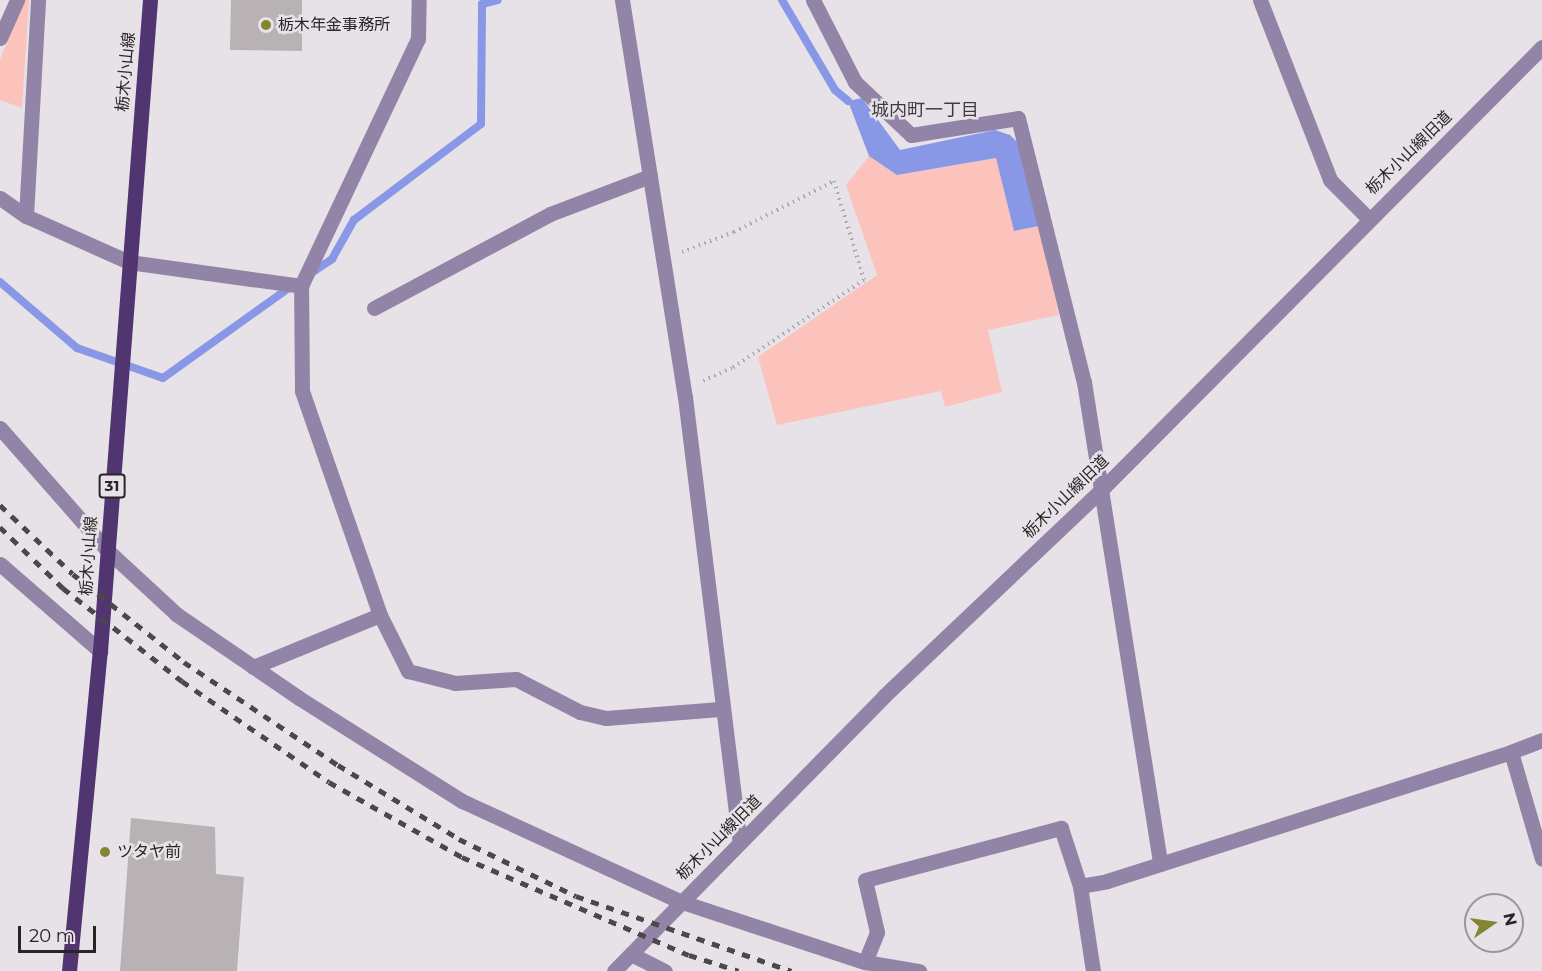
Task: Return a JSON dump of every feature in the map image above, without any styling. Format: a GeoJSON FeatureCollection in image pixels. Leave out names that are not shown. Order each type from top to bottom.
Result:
{"type":"FeatureCollection","features":[{"type":"Feature","properties":{"kind":"main road","name":"栃木小山線"},"geometry":{"type":"LineString","coordinates":[[69,971],[100,651],[150,0]]}},
{"type":"Feature","properties":{"kind":"street"},"geometry":{"type":"LineString","coordinates":[[0,38],[16,0]]}},
{"type":"Feature","properties":{"kind":"street"},"geometry":{"type":"LineString","coordinates":[[26,216],[38,0]]}},
{"type":"Feature","properties":{"kind":"street"},"geometry":{"type":"LineString","coordinates":[[419,0],[417,39],[301,286],[302,391],[380,615],[408,671],[455,683],[516,679],[580,712],[606,718],[720,709]]}},
{"type":"Feature","properties":{"kind":"street"},"geometry":{"type":"LineString","coordinates":[[622,0],[685,397],[720,709],[740,843]]}},
{"type":"Feature","properties":{"kind":"street"},"geometry":{"type":"LineString","coordinates":[[813,0],[855,82],[911,135],[1018,117],[1084,382],[1104,487],[1160,864]]}},
{"type":"Feature","properties":{"kind":"street"},"geometry":{"type":"LineString","coordinates":[[1260,0],[1330,180],[1368,218]]}},
{"type":"Feature","properties":{"kind":"street","name":"栃木小山線旧道"},"geometry":{"type":"LineString","coordinates":[[614,971],[884,696],[1104,487],[1368,218],[1542,47]]}},
{"type":"Feature","properties":{"kind":"street"},"geometry":{"type":"LineString","coordinates":[[375,308],[550,214],[650,176]]}},
{"type":"Feature","properties":{"kind":"street"},"geometry":{"type":"LineString","coordinates":[[0,198],[26,216],[129,262],[301,286]]}},
{"type":"Feature","properties":{"kind":"street"},"geometry":{"type":"LineString","coordinates":[[0,428],[107,550],[176,614],[253,667],[462,801],[681,902],[866,962],[919,971]]}},
{"type":"Feature","properties":{"kind":"street"},"geometry":{"type":"LineString","coordinates":[[0,564],[100,651]]}},
{"type":"Feature","properties":{"kind":"street"},"geometry":{"type":"LineString","coordinates":[[253,667],[380,615]]}},
{"type":"Feature","properties":{"kind":"street"},"geometry":{"type":"LineString","coordinates":[[1080,886],[1160,864],[1542,740]]}},
{"type":"Feature","properties":{"kind":"street"},"geometry":{"type":"LineString","coordinates":[[1510,752],[1542,859]]}},
{"type":"Feature","properties":{"kind":"street"},"geometry":{"type":"LineString","coordinates":[[866,962],[877,932],[865,880],[1061,828],[1080,886],[1093,971]]}},
{"type":"Feature","properties":{"kind":"street"},"geometry":{"type":"LineString","coordinates":[[631,954],[665,971]]}},
{"type":"Feature","properties":{"kind":"path"},"geometry":{"type":"LineString","coordinates":[[663,259],[734,232],[834,181],[864,280],[732,368],[700,382]]}},
{"type":"Feature","properties":{"kind":"shaded area"},"geometry":{"type":"Polygon","coordinates":[[[24,0],[29,0],[22,108],[0,100],[0,60],[24,0]]]}},
{"type":"Feature","properties":{"kind":"shaded area"},"geometry":{"type":"Polygon","coordinates":[[[869,156],[897,175],[997,158],[1014,231],[1039,226],[1059,315],[988,330],[1002,392],[945,407],[941,391],[777,425],[758,357],[877,275],[846,185],[869,156]]]}},
{"type":"Feature","properties":{"kind":"water"},"geometry":{"type":"Polygon","coordinates":[[[862,98],[900,150],[995,130],[1010,135],[1019,144],[1039,226],[1014,231],[996,158],[897,175],[869,156],[848,101],[862,98]]]}},
{"type":"Feature","properties":{"kind":"building","name":"栃木年金事務所"},"geometry":{"type":"Polygon","coordinates":[[[231,0],[302,0],[302,51],[230,50],[231,0]]]}},
{"type":"Feature","properties":{"kind":"building"},"geometry":{"type":"Polygon","coordinates":[[[131,818],[215,827],[216,874],[244,877],[237,971],[120,971],[131,818]]]}},
{"type":"Feature","properties":{"kind":"waterway"},"geometry":{"type":"LineString","coordinates":[[310,274],[332,259],[354,220],[481,124],[482,4],[498,0]]}},
{"type":"Feature","properties":{"kind":"waterway"},"geometry":{"type":"LineString","coordinates":[[782,0],[835,90],[848,101]]}},
{"type":"Feature","properties":{"kind":"waterway"},"geometry":{"type":"LineString","coordinates":[[0,282],[77,348],[163,378],[290,287]]}},
{"type":"Feature","properties":{"kind":"railway"},"geometry":{"type":"LineString","coordinates":[[0,505],[73,574],[184,662],[338,765],[459,839],[576,896],[791,971]]}},
{"type":"Feature","properties":{"kind":"railway"},"geometry":{"type":"LineString","coordinates":[[0,527],[63,588],[182,681],[329,782],[462,857],[689,955],[739,971]]}},
{"type":"Feature","properties":{"kind":"place","name":"栃木年金事務所"},"geometry":{"type":"Point","coordinates":[266,25]}},
{"type":"Feature","properties":{"kind":"place","name":"ツタヤ前"},"geometry":{"type":"Point","coordinates":[105,852]}},
{"type":"Feature","properties":{"kind":"district","name":"城内町一丁目"},"geometry":{"type":"Point","coordinates":[925,110]}}]}
